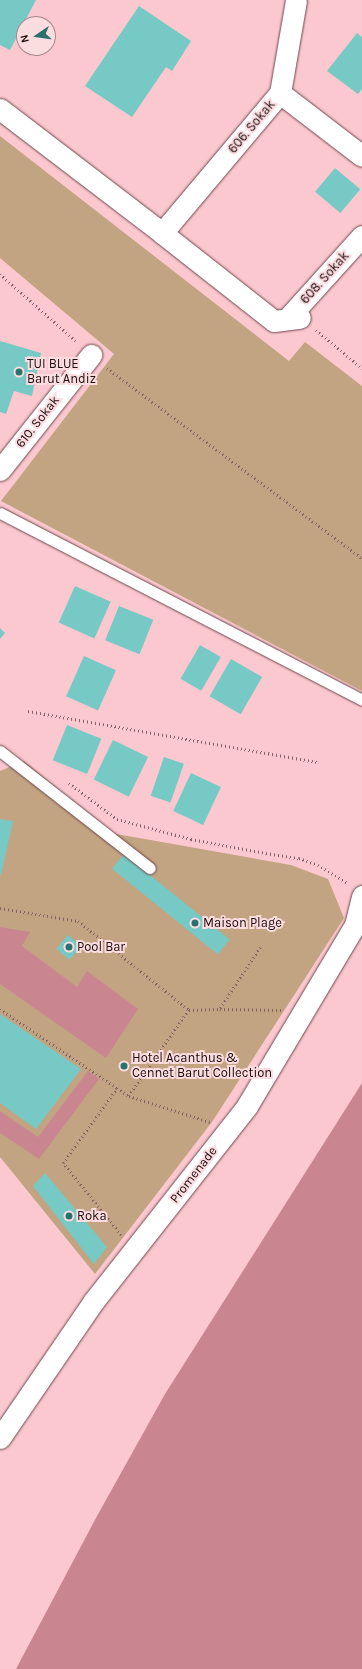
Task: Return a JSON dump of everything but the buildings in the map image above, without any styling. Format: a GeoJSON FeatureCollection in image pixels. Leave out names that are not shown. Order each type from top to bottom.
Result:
{"type":"FeatureCollection","features":[{"type":"Feature","properties":{"kind":"street","name":"606. Sokak"},"geometry":{"type":"LineString","coordinates":[[162,233],[280,93],[296,0]]}},
{"type":"Feature","properties":{"kind":"street"},"geometry":{"type":"LineString","coordinates":[[280,93],[362,156]]}},
{"type":"Feature","properties":{"kind":"street"},"geometry":{"type":"LineString","coordinates":[[0,109],[274,321],[294,319]]}},
{"type":"Feature","properties":{"kind":"street","name":"608. Sokak"},"geometry":{"type":"LineString","coordinates":[[294,319],[362,236]]}},
{"type":"Feature","properties":{"kind":"street","name":"610. Sokak"},"geometry":{"type":"LineString","coordinates":[[0,470],[91,355]]}},
{"type":"Feature","properties":{"kind":"street","name":"Promenade"},"geometry":{"type":"LineString","coordinates":[[0,1438],[93,1302],[247,1106],[355,925],[356,890]]}},
{"type":"Feature","properties":{"kind":"lane"},"geometry":{"type":"LineString","coordinates":[[0,513],[362,700]]}},
{"type":"Feature","properties":{"kind":"lane"},"geometry":{"type":"LineString","coordinates":[[0,751],[150,868]]}},
{"type":"Feature","properties":{"kind":"path"},"geometry":{"type":"LineString","coordinates":[[294,319],[362,368]]}},
{"type":"Feature","properties":{"kind":"path"},"geometry":{"type":"LineString","coordinates":[[204,442],[362,558]]}},
{"type":"Feature","properties":{"kind":"path"},"geometry":{"type":"LineString","coordinates":[[28,711],[318,762]]}},
{"type":"Feature","properties":{"kind":"path"},"geometry":{"type":"LineString","coordinates":[[66,781],[117,819],[191,839],[299,858],[318,865],[356,890]]}},
{"type":"Feature","properties":{"kind":"path"},"geometry":{"type":"LineString","coordinates":[[0,908],[78,921],[189,1010],[284,1010]]}},
{"type":"Feature","properties":{"kind":"path"},"geometry":{"type":"LineString","coordinates":[[220,1009],[261,946]]}},
{"type":"Feature","properties":{"kind":"path"},"geometry":{"type":"LineString","coordinates":[[0,1009],[129,1096],[212,1122]]}},
{"type":"Feature","properties":{"kind":"path"},"geometry":{"type":"LineString","coordinates":[[129,1096],[189,1010]]}},
{"type":"Feature","properties":{"kind":"path"},"geometry":{"type":"LineString","coordinates":[[118,1088],[63,1163],[123,1238]]}},
{"type":"Feature","properties":{"kind":"shaded area"},"geometry":{"type":"Polygon","coordinates":[[[0,136],[289,361],[305,342],[362,386],[362,691],[1,501],[114,354],[0,258],[0,136]]]}},
{"type":"Feature","properties":{"kind":"shaded area","name":"Hotel Acanthus & Cennet Barut Collection"},"geometry":{"type":"Polygon","coordinates":[[[24,761],[111,833],[291,865],[328,879],[344,918],[212,1122],[95,1274],[0,1157],[0,771],[24,761]]]}},
{"type":"Feature","properties":{"kind":"shaded area"},"geometry":{"type":"Polygon","coordinates":[[[0,927],[30,932],[22,946],[77,987],[87,971],[138,1009],[106,1058],[0,984],[0,927]]]}},
{"type":"Feature","properties":{"kind":"shaded area"},"geometry":{"type":"Polygon","coordinates":[[[88,1071],[99,1079],[39,1159],[0,1133],[0,1111],[38,1137],[88,1071]]]}},
{"type":"Feature","properties":{"kind":"shaded area"},"geometry":{"type":"Polygon","coordinates":[[[362,1083],[362,1669],[16,1669],[97,1516],[165,1394],[362,1083]]]}},
{"type":"Feature","properties":{"kind":"place","name":"TUI BLUE Barut Andiz"},"geometry":{"type":"Point","coordinates":[19,372]}},
{"type":"Feature","properties":{"kind":"place","name":"Maison Plage"},"geometry":{"type":"Point","coordinates":[195,923]}},
{"type":"Feature","properties":{"kind":"place","name":"Pool Bar"},"geometry":{"type":"Point","coordinates":[69,947]}},
{"type":"Feature","properties":{"kind":"place","name":"Hotel Acanthus & Cennet Barut Collection"},"geometry":{"type":"Point","coordinates":[124,1066]}},
{"type":"Feature","properties":{"kind":"place","name":"Roka"},"geometry":{"type":"Point","coordinates":[69,1216]}}]}
